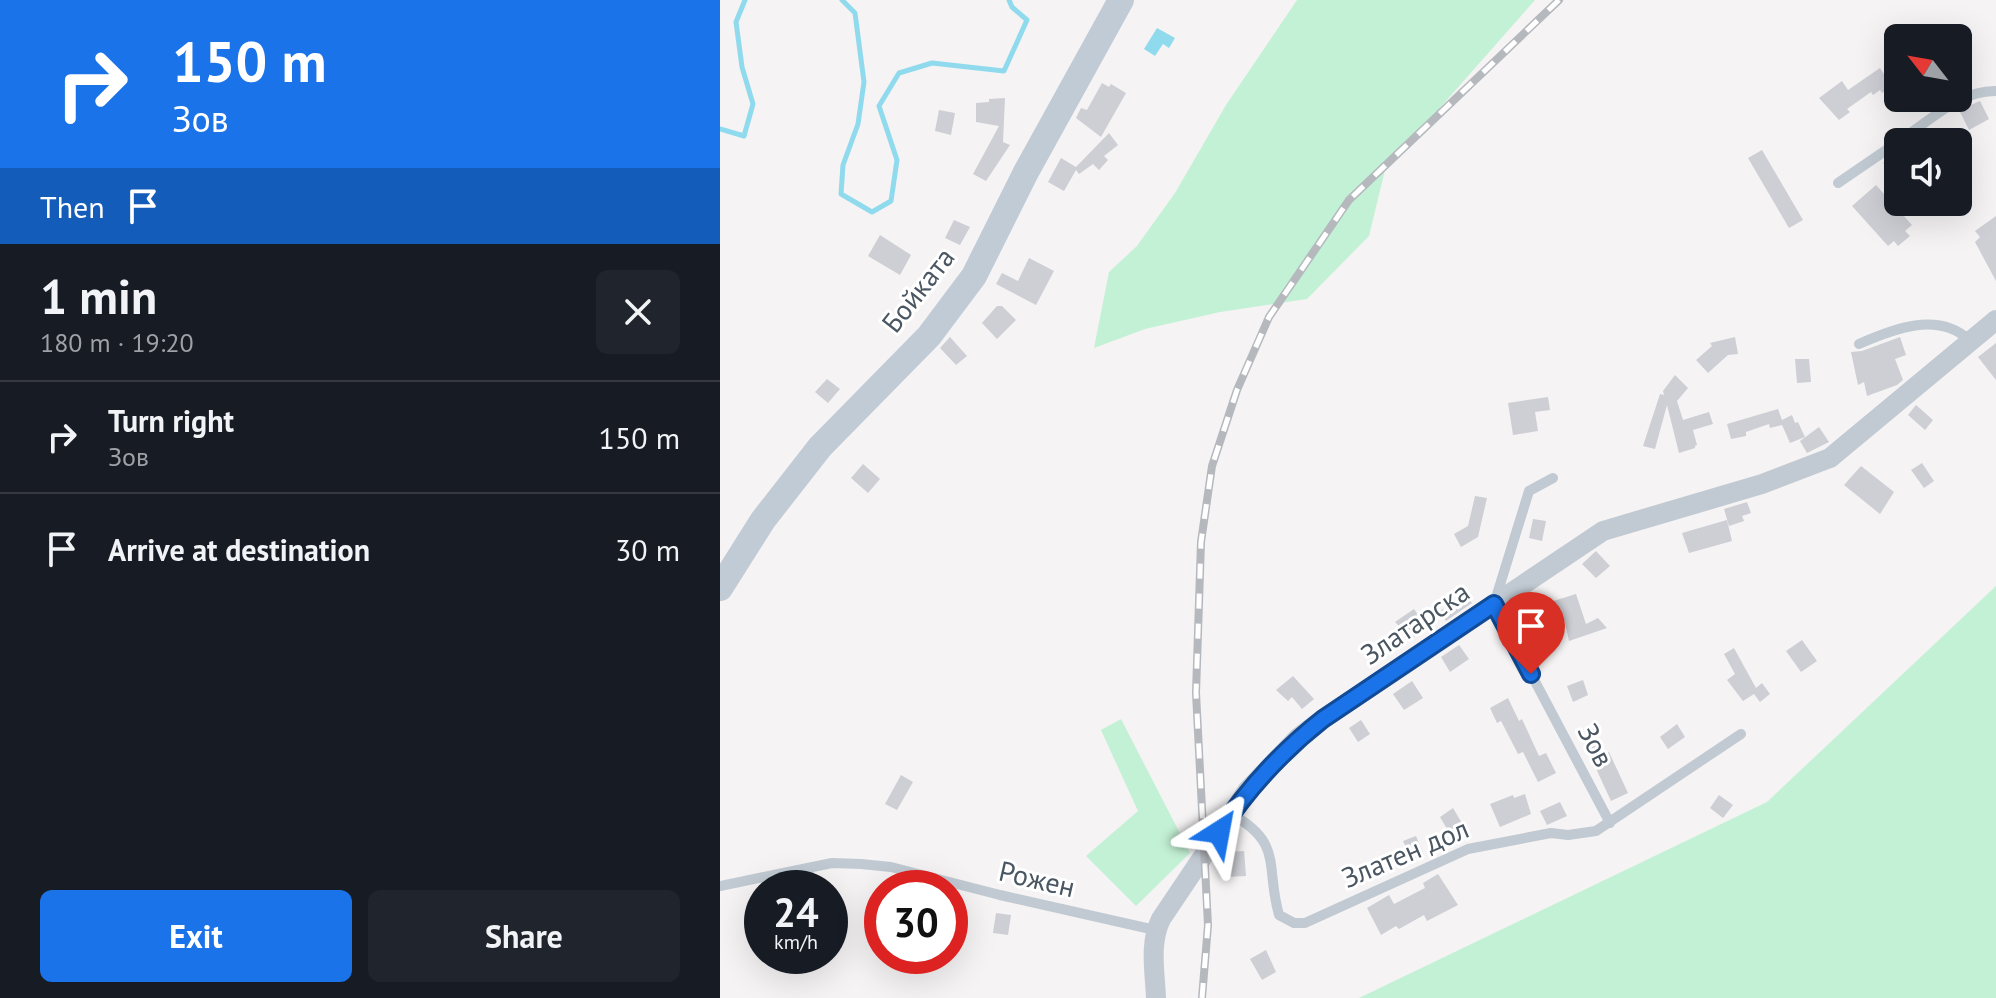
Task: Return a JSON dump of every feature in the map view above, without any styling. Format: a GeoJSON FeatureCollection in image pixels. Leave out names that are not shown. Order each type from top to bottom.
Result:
{"type":"FeatureCollection","features":[{"type":"Feature","properties":{"kind":"street","name":"Бойката"},"geometry":{"type":"LineString","coordinates":[[720,588],[763,520],[820,447],[929,336],[974,276],[1026,172],[1121,0]]}},
{"type":"Feature","properties":{"kind":"street","name":"Златарска"},"geometry":{"type":"LineString","coordinates":[[1155,930],[1231,814],[1265,770],[1310,728],[1603,531],[1762,484],[1830,458],[1996,320]]}},
{"type":"Feature","properties":{"kind":"street"},"geometry":{"type":"LineString","coordinates":[[1155,930],[1156,998]]}},
{"type":"Feature","properties":{"kind":"lane"},"geometry":{"type":"LineString","coordinates":[[1918,128],[1967,94],[1996,91]]}},
{"type":"Feature","properties":{"kind":"lane"},"geometry":{"type":"LineString","coordinates":[[1838,183],[1884,152]]}},
{"type":"Feature","properties":{"kind":"lane"},"geometry":{"type":"LineString","coordinates":[[1859,344],[1892,330],[1925,324],[1957,329],[1969,340]]}},
{"type":"Feature","properties":{"kind":"lane"},"geometry":{"type":"LineString","coordinates":[[1494,604],[1529,491],[1553,478]]}},
{"type":"Feature","properties":{"kind":"lane","name":"Зов"},"geometry":{"type":"LineString","coordinates":[[1494,604],[1610,823]]}},
{"type":"Feature","properties":{"kind":"lane","name":"Златен дол"},"geometry":{"type":"LineString","coordinates":[[1231,814],[1253,826],[1264,842],[1270,855],[1279,915],[1294,923],[1305,923],[1468,849],[1551,833],[1568,835],[1596,831],[1741,734]]}},
{"type":"Feature","properties":{"kind":"lane","name":"Рожен"},"geometry":{"type":"LineString","coordinates":[[720,886],[832,863],[891,867],[1155,930]]}},
{"type":"Feature","properties":{"kind":"green space"},"geometry":{"type":"Polygon","coordinates":[[[1297,0],[1535,0],[1385,170],[1369,236],[1307,299],[1220,312],[1145,329],[1094,348],[1109,272],[1137,246],[1175,193],[1226,105],[1297,0]]]}},
{"type":"Feature","properties":{"kind":"green space"},"geometry":{"type":"Polygon","coordinates":[[[1996,586],[1996,998],[1359,998],[1767,802],[1996,586]]]}},
{"type":"Feature","properties":{"kind":"green space"},"geometry":{"type":"Polygon","coordinates":[[[1121,719],[1190,853],[1136,906],[1086,856],[1138,811],[1101,730],[1121,719]]]}},
{"type":"Feature","properties":{"kind":"water"},"geometry":{"type":"Polygon","coordinates":[[[1157,28],[1175,38],[1169,48],[1163,44],[1155,56],[1144,49],[1157,28]]]}},
{"type":"Feature","properties":{"kind":"building"},"geometry":{"type":"Polygon","coordinates":[[[1880,68],[1884,74],[1884,92],[1880,90],[1873,95],[1871,92],[1847,109],[1850,112],[1839,120],[1819,98],[1842,81],[1848,90],[1880,68]]]}},
{"type":"Feature","properties":{"kind":"building"},"geometry":{"type":"Polygon","coordinates":[[[1102,83],[1109,87],[1111,84],[1126,93],[1101,137],[1076,118],[1081,108],[1087,110],[1102,83]]]}},
{"type":"Feature","properties":{"kind":"building"},"geometry":{"type":"Polygon","coordinates":[[[1005,98],[1003,142],[1010,145],[986,181],[973,174],[999,126],[976,122],[976,103],[1005,98]]]}},
{"type":"Feature","properties":{"kind":"building"},"geometry":{"type":"Polygon","coordinates":[[[1980,101],[1989,119],[1972,128],[1968,128],[1960,112],[1972,112],[1972,104],[1980,101]]]}},
{"type":"Feature","properties":{"kind":"building"},"geometry":{"type":"Polygon","coordinates":[[[939,110],[955,113],[951,135],[935,131],[939,110]]]}},
{"type":"Feature","properties":{"kind":"building"},"geometry":{"type":"Polygon","coordinates":[[[1109,133],[1118,145],[1104,156],[1108,160],[1099,170],[1093,164],[1079,174],[1076,170],[1064,191],[1048,182],[1061,158],[1076,167],[1109,133]]]}},
{"type":"Feature","properties":{"kind":"building"},"geometry":{"type":"Polygon","coordinates":[[[1762,150],[1803,220],[1789,228],[1748,158],[1762,150]]]}},
{"type":"Feature","properties":{"kind":"building"},"geometry":{"type":"Polygon","coordinates":[[[1876,185],[1884,194],[1884,216],[1904,216],[1912,225],[1905,231],[1910,236],[1898,246],[1894,241],[1888,246],[1852,206],[1876,185]]]}},
{"type":"Feature","properties":{"kind":"building"},"geometry":{"type":"Polygon","coordinates":[[[1996,216],[1996,281],[1975,242],[1980,237],[1975,231],[1996,216]]]}},
{"type":"Feature","properties":{"kind":"building"},"geometry":{"type":"Polygon","coordinates":[[[954,220],[970,227],[960,245],[945,238],[954,220]]]}},
{"type":"Feature","properties":{"kind":"building"},"geometry":{"type":"Polygon","coordinates":[[[880,235],[911,255],[900,275],[868,256],[880,235]]]}},
{"type":"Feature","properties":{"kind":"building"},"geometry":{"type":"Polygon","coordinates":[[[1029,258],[1054,271],[1036,305],[996,284],[1002,273],[1018,281],[1029,258]]]}},
{"type":"Feature","properties":{"kind":"building"},"geometry":{"type":"Polygon","coordinates":[[[997,306],[1002,306],[1016,320],[997,339],[982,323],[997,306]]]}},
{"type":"Feature","properties":{"kind":"building"},"geometry":{"type":"Polygon","coordinates":[[[950,337],[967,356],[956,365],[940,348],[950,337]]]}},
{"type":"Feature","properties":{"kind":"building"},"geometry":{"type":"Polygon","coordinates":[[[1735,337],[1738,354],[1728,355],[1708,373],[1696,360],[1712,346],[1710,343],[1735,337]]]}},
{"type":"Feature","properties":{"kind":"building"},"geometry":{"type":"Polygon","coordinates":[[[1900,337],[1906,355],[1895,359],[1903,380],[1867,396],[1864,382],[1858,385],[1851,352],[1900,337]]]}},
{"type":"Feature","properties":{"kind":"building"},"geometry":{"type":"Polygon","coordinates":[[[1996,343],[1996,380],[1978,357],[1996,343]]]}},
{"type":"Feature","properties":{"kind":"building"},"geometry":{"type":"Polygon","coordinates":[[[1795,359],[1809,359],[1811,382],[1797,383],[1795,359]]]}},
{"type":"Feature","properties":{"kind":"building"},"geometry":{"type":"Polygon","coordinates":[[[1675,375],[1688,388],[1677,401],[1683,420],[1709,412],[1713,424],[1693,430],[1697,445],[1679,453],[1667,405],[1655,449],[1643,446],[1660,394],[1664,395],[1663,391],[1675,375]]]}},
{"type":"Feature","properties":{"kind":"building"},"geometry":{"type":"Polygon","coordinates":[[[827,379],[840,389],[828,403],[815,392],[827,379]]]}},
{"type":"Feature","properties":{"kind":"building"},"geometry":{"type":"Polygon","coordinates":[[[1548,397],[1550,410],[1535,412],[1538,431],[1513,435],[1508,403],[1548,397]]]}},
{"type":"Feature","properties":{"kind":"building"},"geometry":{"type":"Polygon","coordinates":[[[1916,405],[1933,420],[1925,430],[1908,415],[1916,405]]]}},
{"type":"Feature","properties":{"kind":"building"},"geometry":{"type":"Polygon","coordinates":[[[1778,409],[1782,420],[1792,415],[1805,437],[1790,443],[1782,425],[1770,428],[1769,424],[1746,432],[1746,436],[1731,439],[1727,424],[1778,409]]]}},
{"type":"Feature","properties":{"kind":"building"},"geometry":{"type":"Polygon","coordinates":[[[1819,427],[1829,442],[1807,453],[1800,441],[1819,427]]]}},
{"type":"Feature","properties":{"kind":"building"},"geometry":{"type":"Polygon","coordinates":[[[1922,463],[1934,481],[1924,488],[1911,470],[1922,463]]]}},
{"type":"Feature","properties":{"kind":"building"},"geometry":{"type":"Polygon","coordinates":[[[863,464],[880,479],[868,493],[851,478],[863,464]]]}},
{"type":"Feature","properties":{"kind":"building"},"geometry":{"type":"Polygon","coordinates":[[[1861,466],[1894,492],[1880,514],[1844,485],[1861,466]]]}},
{"type":"Feature","properties":{"kind":"building"},"geometry":{"type":"Polygon","coordinates":[[[1475,496],[1487,498],[1478,537],[1461,547],[1454,534],[1468,526],[1475,496]]]}},
{"type":"Feature","properties":{"kind":"building"},"geometry":{"type":"Polygon","coordinates":[[[1747,502],[1751,513],[1742,516],[1744,521],[1729,526],[1724,509],[1747,502]]]}},
{"type":"Feature","properties":{"kind":"building"},"geometry":{"type":"Polygon","coordinates":[[[1533,519],[1546,521],[1542,541],[1529,538],[1533,519]]]}},
{"type":"Feature","properties":{"kind":"building"},"geometry":{"type":"Polygon","coordinates":[[[1727,520],[1732,541],[1689,553],[1682,533],[1727,520]]]}},
{"type":"Feature","properties":{"kind":"building"},"geometry":{"type":"Polygon","coordinates":[[[1596,551],[1610,566],[1596,578],[1582,564],[1596,551]]]}},
{"type":"Feature","properties":{"kind":"building"},"geometry":{"type":"Polygon","coordinates":[[[1576,594],[1586,624],[1598,618],[1607,628],[1569,641],[1563,614],[1535,633],[1524,614],[1548,598],[1550,602],[1576,594]]]}},
{"type":"Feature","properties":{"kind":"building"},"geometry":{"type":"Polygon","coordinates":[[[1469,599],[1472,603],[1446,621],[1440,611],[1454,602],[1457,607],[1469,599]]]}},
{"type":"Feature","properties":{"kind":"building"},"geometry":{"type":"Polygon","coordinates":[[[1414,609],[1427,628],[1411,639],[1395,622],[1414,609]]]}},
{"type":"Feature","properties":{"kind":"building"},"geometry":{"type":"Polygon","coordinates":[[[1802,640],[1817,661],[1801,672],[1786,651],[1802,640]]]}},
{"type":"Feature","properties":{"kind":"building"},"geometry":{"type":"Polygon","coordinates":[[[1459,645],[1469,659],[1450,672],[1441,657],[1459,645]]]}},
{"type":"Feature","properties":{"kind":"building"},"geometry":{"type":"Polygon","coordinates":[[[1734,648],[1756,688],[1762,683],[1770,694],[1760,702],[1754,694],[1743,701],[1727,680],[1735,674],[1724,654],[1734,648]]]}},
{"type":"Feature","properties":{"kind":"building"},"geometry":{"type":"Polygon","coordinates":[[[1293,676],[1314,699],[1302,709],[1292,697],[1288,701],[1276,690],[1293,676]]]}},
{"type":"Feature","properties":{"kind":"building"},"geometry":{"type":"Polygon","coordinates":[[[1583,680],[1588,695],[1573,702],[1567,686],[1583,680]]]}},
{"type":"Feature","properties":{"kind":"building"},"geometry":{"type":"Polygon","coordinates":[[[1412,681],[1423,698],[1404,710],[1393,694],[1412,681]]]}},
{"type":"Feature","properties":{"kind":"building"},"geometry":{"type":"Polygon","coordinates":[[[1508,698],[1519,721],[1522,719],[1539,756],[1546,753],[1556,773],[1538,782],[1523,752],[1518,754],[1501,721],[1497,723],[1490,708],[1508,698]]]}},
{"type":"Feature","properties":{"kind":"building"},"geometry":{"type":"Polygon","coordinates":[[[1361,720],[1370,734],[1358,742],[1349,728],[1361,720]]]}},
{"type":"Feature","properties":{"kind":"building"},"geometry":{"type":"Polygon","coordinates":[[[1677,724],[1685,737],[1668,749],[1660,737],[1677,724]]]}},
{"type":"Feature","properties":{"kind":"building"},"geometry":{"type":"Polygon","coordinates":[[[1599,744],[1604,755],[1609,752],[1628,793],[1611,801],[1587,749],[1599,744]]]}},
{"type":"Feature","properties":{"kind":"building"},"geometry":{"type":"Polygon","coordinates":[[[901,775],[913,782],[897,810],[885,804],[901,775]]]}},
{"type":"Feature","properties":{"kind":"building"},"geometry":{"type":"Polygon","coordinates":[[[1525,794],[1531,814],[1500,827],[1490,804],[1525,794]]]}},
{"type":"Feature","properties":{"kind":"building"},"geometry":{"type":"Polygon","coordinates":[[[1719,795],[1733,805],[1723,818],[1710,808],[1719,795]]]}},
{"type":"Feature","properties":{"kind":"building"},"geometry":{"type":"Polygon","coordinates":[[[1560,802],[1567,816],[1547,825],[1540,811],[1560,802]]]}},
{"type":"Feature","properties":{"kind":"building"},"geometry":{"type":"Polygon","coordinates":[[[1453,808],[1463,825],[1450,834],[1440,817],[1453,808]]]}},
{"type":"Feature","properties":{"kind":"building"},"geometry":{"type":"Polygon","coordinates":[[[1416,836],[1424,855],[1412,861],[1403,841],[1416,836]]]}},
{"type":"Feature","properties":{"kind":"building"},"geometry":{"type":"Polygon","coordinates":[[[1244,851],[1246,876],[1226,877],[1225,852],[1244,851]]]}},
{"type":"Feature","properties":{"kind":"building"},"geometry":{"type":"Polygon","coordinates":[[[1438,874],[1458,905],[1427,921],[1424,915],[1381,935],[1367,908],[1389,895],[1394,904],[1425,888],[1423,883],[1438,874]]]}},
{"type":"Feature","properties":{"kind":"building"},"geometry":{"type":"Polygon","coordinates":[[[996,913],[1011,915],[1008,935],[993,933],[996,913]]]}},
{"type":"Feature","properties":{"kind":"building"},"geometry":{"type":"Polygon","coordinates":[[[1266,950],[1276,972],[1262,980],[1250,959],[1266,950]]]}},
{"type":"Feature","properties":{"kind":"waterway"},"geometry":{"type":"LineString","coordinates":[[720,129],[744,136],[753,104],[742,67],[736,22],[745,0]]}},
{"type":"Feature","properties":{"kind":"waterway"},"geometry":{"type":"LineString","coordinates":[[842,0],[855,13],[864,82],[858,124],[843,165],[841,194],[872,212],[891,201],[897,160],[879,106],[899,73],[932,63],[1004,71],[1027,20],[1012,7],[1009,0]]}},
{"type":"Feature","properties":{"kind":"railway"},"geometry":{"type":"LineString","coordinates":[[1202,998],[1208,925],[1196,693],[1201,542],[1212,466],[1237,390],[1269,317],[1349,200],[1559,0]]}},
{"type":"Feature","properties":{"kind":"route"},"geometry":{"type":"LineString","coordinates":[[1219,832],[1247,791],[1298,738],[1494,604],[1531,674]]}}]}
